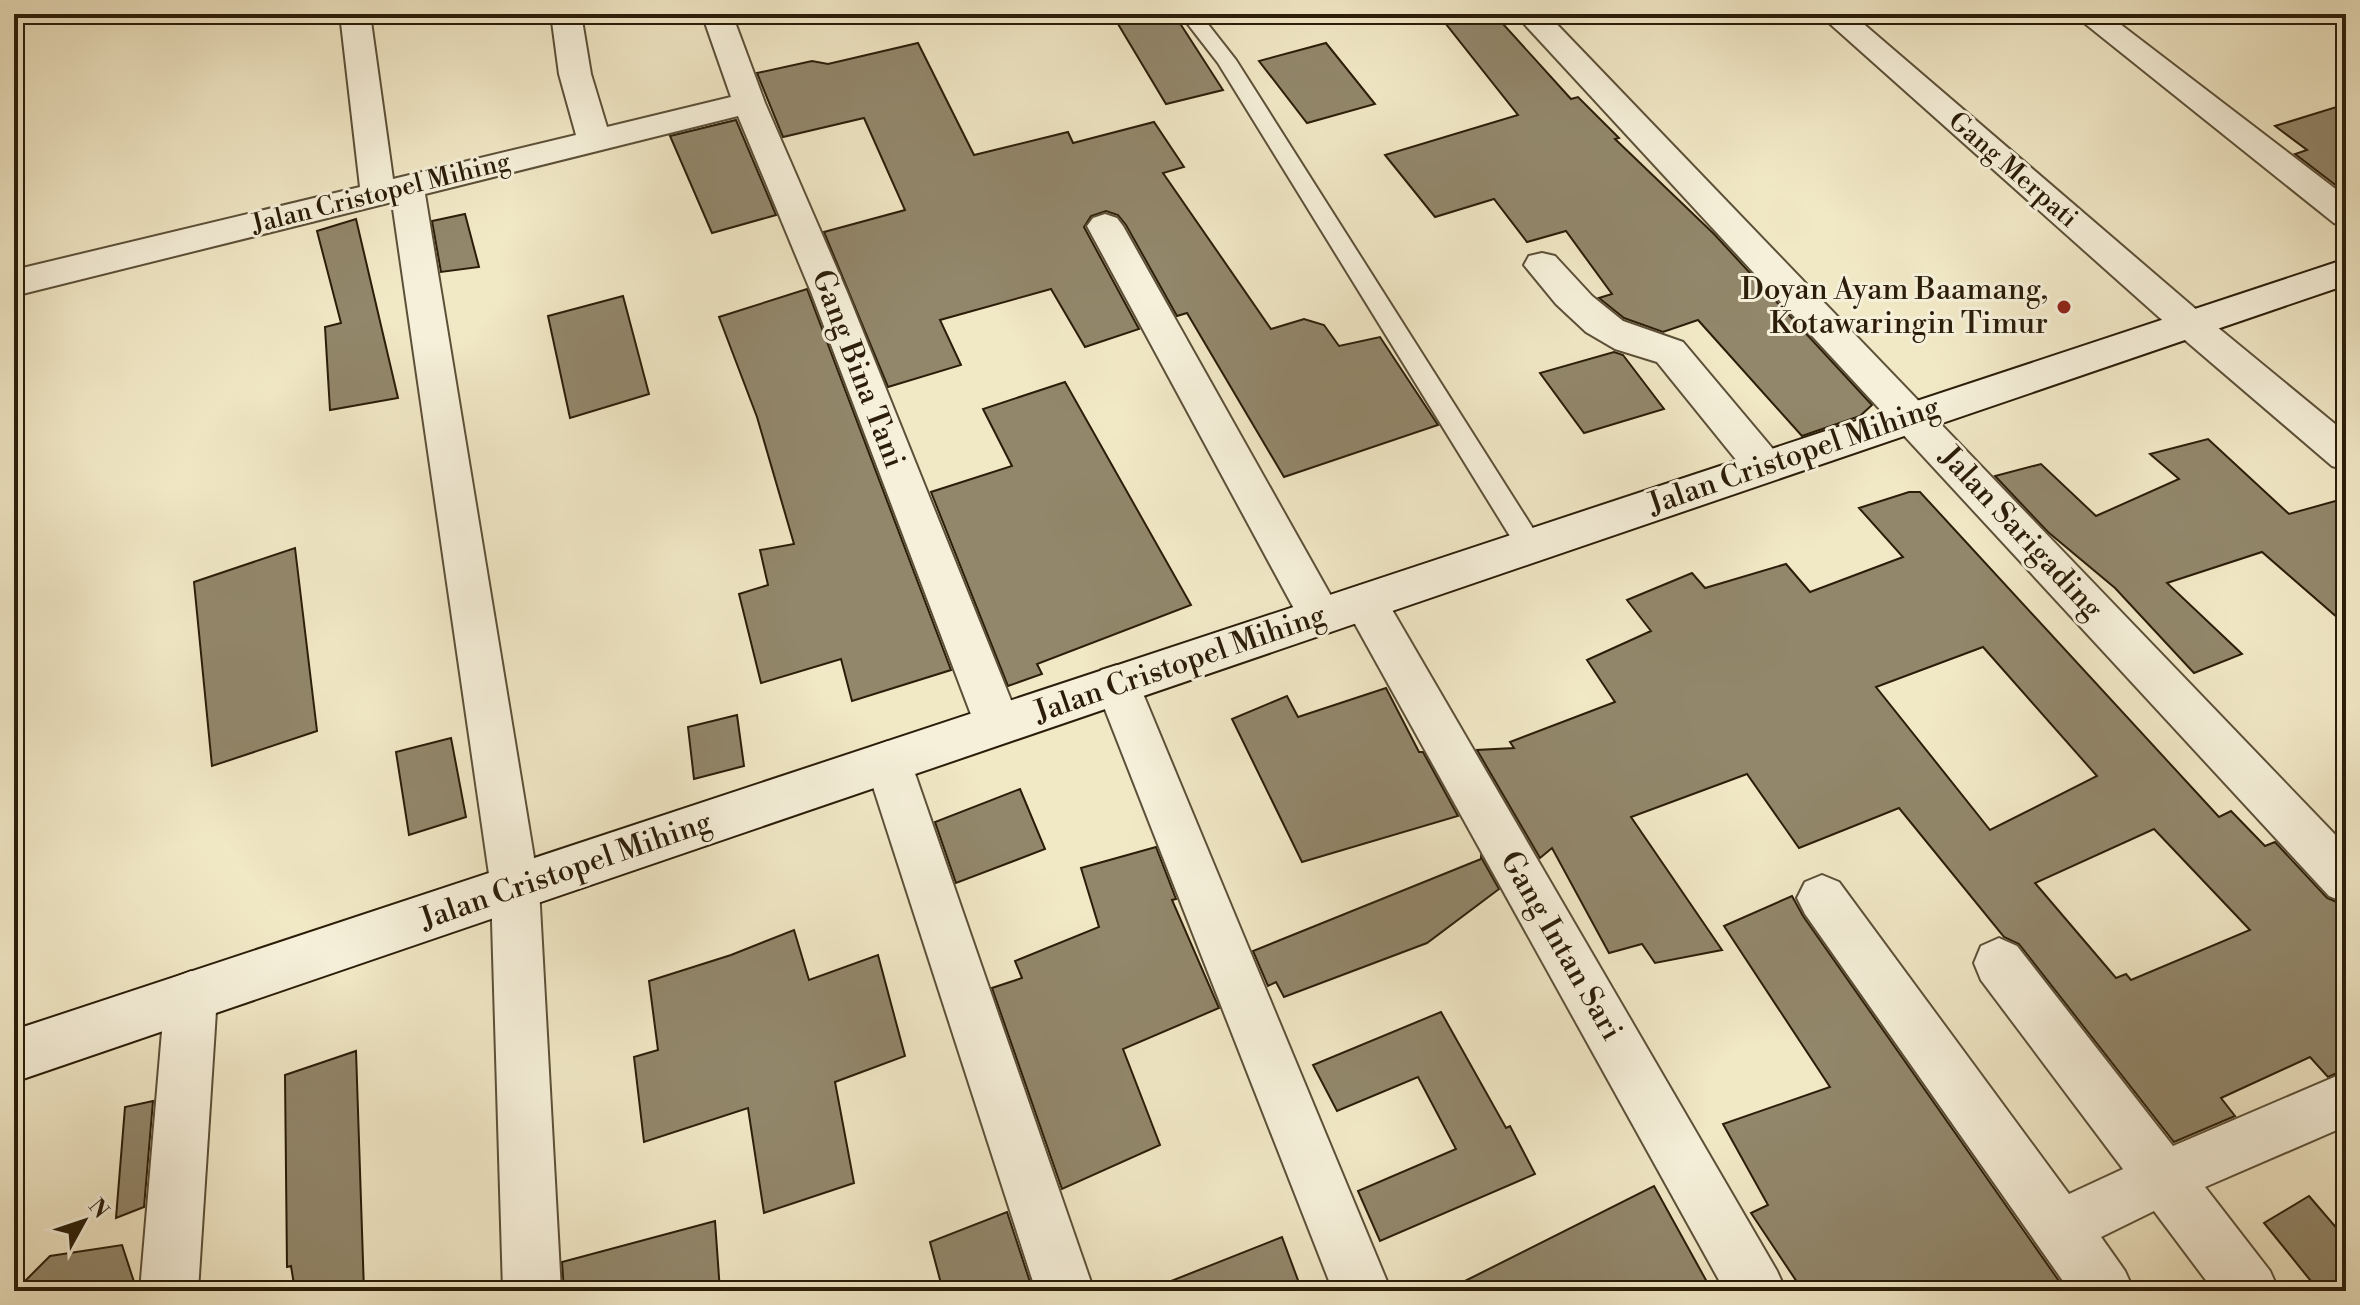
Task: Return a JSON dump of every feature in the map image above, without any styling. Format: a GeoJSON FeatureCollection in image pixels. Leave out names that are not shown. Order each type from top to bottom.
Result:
{"type":"FeatureCollection","features":[{"type":"Feature","properties":{"kind":"street"},"geometry":{"type":"LineString","coordinates":[[355,14],[392,190],[515,888],[532,1291]]}},
{"type":"Feature","properties":{"kind":"street"},"geometry":{"type":"LineString","coordinates":[[566,14],[575,74],[594,140]]}},
{"type":"Feature","properties":{"kind":"street","name":"Gang Bina Tani"},"geometry":{"type":"LineString","coordinates":[[717,14],[749,103],[829,292],[998,725]]}},
{"type":"Feature","properties":{"kind":"street","name":"Jalan Sarigading"},"geometry":{"type":"LineString","coordinates":[[1530,14],[2346,880]]}},
{"type":"Feature","properties":{"kind":"street","name":"Gang Merpati"},"geometry":{"type":"LineString","coordinates":[[1834,14],[2192,326],[2346,455]]}},
{"type":"Feature","properties":{"kind":"street"},"geometry":{"type":"LineString","coordinates":[[2088,14],[2346,215]]}},
{"type":"Feature","properties":{"kind":"street","name":"Jalan Cristopel Mihing"},"geometry":{"type":"LineString","coordinates":[[14,283],[749,103]]}},
{"type":"Feature","properties":{"kind":"street","name":"Gang Intan Sari"},"geometry":{"type":"LineString","coordinates":[[1105,226],[1757,1291]]}},
{"type":"Feature","properties":{"kind":"street"},"geometry":{"type":"LineString","coordinates":[[1542,265],[1584,310],[1613,332],[1626,339],[1657,344],[1670,352],[1764,466]]}},
{"type":"Feature","properties":{"kind":"street","name":"Jalan Cristopel Mihing"},"geometry":{"type":"LineString","coordinates":[[14,1056],[2346,272]]}},
{"type":"Feature","properties":{"kind":"street"},"geometry":{"type":"LineString","coordinates":[[1117,684],[1362,1291]]}},
{"type":"Feature","properties":{"kind":"street"},"geometry":{"type":"LineString","coordinates":[[888,762],[1065,1291]]}},
{"type":"Feature","properties":{"kind":"street"},"geometry":{"type":"LineString","coordinates":[[1822,898],[2105,1291]]}},
{"type":"Feature","properties":{"kind":"street"},"geometry":{"type":"LineString","coordinates":[[1999,963],[2250,1291]]}},
{"type":"Feature","properties":{"kind":"street"},"geometry":{"type":"LineString","coordinates":[[169,1291],[191,996]]}},
{"type":"Feature","properties":{"kind":"street"},"geometry":{"type":"LineString","coordinates":[[2059,1228],[2163,1178],[2346,1099]]}},
{"type":"Feature","properties":{"kind":"lane"},"geometry":{"type":"LineString","coordinates":[[1190,14],[1226,60],[1530,546]]}},
{"type":"Feature","properties":{"kind":"building"},"geometry":{"type":"Polygon","coordinates":[[[1112,14],[1174,14],[1223,90],[1166,104],[1112,14]]]}},
{"type":"Feature","properties":{"kind":"building"},"geometry":{"type":"Polygon","coordinates":[[[1438,14],[1494,14],[1571,99],[1578,97],[1619,138],[1615,139],[1714,234],[1872,405],[1860,416],[1802,436],[1698,320],[1663,332],[1624,318],[1599,298],[1612,294],[1566,231],[1527,242],[1494,199],[1435,217],[1385,155],[1518,115],[1438,14]]]}},
{"type":"Feature","properties":{"kind":"building"},"geometry":{"type":"Polygon","coordinates":[[[918,43],[974,155],[1068,132],[1073,143],[1154,122],[1184,167],[1163,173],[1271,329],[1304,319],[1324,325],[1339,346],[1380,337],[1438,425],[1284,477],[1187,313],[1177,316],[1126,225],[1118,215],[1106,211],[1091,216],[1084,227],[1139,329],[1085,347],[1051,289],[940,320],[961,365],[888,387],[824,232],[905,210],[864,118],[783,137],[757,73],[812,61],[828,64],[918,43]]]}},
{"type":"Feature","properties":{"kind":"building"},"geometry":{"type":"Polygon","coordinates":[[[1326,43],[1375,104],[1307,123],[1259,61],[1326,43]]]}},
{"type":"Feature","properties":{"kind":"building"},"geometry":{"type":"Polygon","coordinates":[[[2346,104],[2346,193],[2295,154],[2307,150],[2275,126],[2346,104]]]}},
{"type":"Feature","properties":{"kind":"building"},"geometry":{"type":"Polygon","coordinates":[[[736,120],[776,215],[712,233],[670,136],[736,120]]]}},
{"type":"Feature","properties":{"kind":"building"},"geometry":{"type":"Polygon","coordinates":[[[465,214],[479,267],[441,272],[432,221],[465,214]]]}},
{"type":"Feature","properties":{"kind":"building"},"geometry":{"type":"Polygon","coordinates":[[[356,219],[398,398],[330,410],[325,327],[341,323],[317,231],[356,219]]]}},
{"type":"Feature","properties":{"kind":"building"},"geometry":{"type":"Polygon","coordinates":[[[807,289],[951,670],[852,701],[841,659],[761,683],[739,594],[768,585],[760,550],[794,544],[757,417],[719,317],[807,289]]]}},
{"type":"Feature","properties":{"kind":"building"},"geometry":{"type":"Polygon","coordinates":[[[623,296],[649,394],[570,418],[548,316],[623,296]]]}},
{"type":"Feature","properties":{"kind":"building"},"geometry":{"type":"Polygon","coordinates":[[[1614,352],[1623,355],[1664,409],[1584,433],[1540,373],[1614,352]]]}},
{"type":"Feature","properties":{"kind":"building"},"geometry":{"type":"Polygon","coordinates":[[[1065,382],[1191,605],[1037,664],[1042,674],[1008,686],[931,492],[1012,466],[983,409],[1065,382]]]}},
{"type":"Feature","properties":{"kind":"building"},"geometry":{"type":"Polygon","coordinates":[[[2208,439],[2289,514],[2346,498],[2346,625],[2262,552],[2167,583],[2242,654],[2194,673],[2115,588],[2048,532],[1995,476],[2041,464],[2096,516],[2179,479],[2150,454],[2208,439]]]}},
{"type":"Feature","properties":{"kind":"building"},"geometry":{"type":"Polygon","coordinates":[[[1909,492],[1920,492],[2219,817],[2231,811],[2265,846],[2275,842],[2327,898],[2346,906],[2346,1069],[2328,1077],[2310,1057],[2221,1098],[2235,1116],[2174,1142],[2019,944],[2004,937],[1899,808],[1799,848],[1747,774],[1631,817],[1722,950],[1655,963],[1642,944],[1609,953],[1552,848],[1540,858],[1477,750],[1514,748],[1510,742],[1615,702],[1587,660],[1651,631],[1627,600],[1692,573],[1705,588],[1786,564],[1810,592],[1903,557],[1859,508],[1909,492]],[[1983,647],[1876,687],[1990,830],[2097,776],[1983,647]],[[2154,829],[2035,883],[2116,978],[2126,974],[2131,980],[2250,930],[2154,829]]]}},
{"type":"Feature","properties":{"kind":"building"},"geometry":{"type":"Polygon","coordinates":[[[295,548],[317,731],[212,766],[194,582],[295,548]]]}},
{"type":"Feature","properties":{"kind":"building"},"geometry":{"type":"Polygon","coordinates":[[[1386,688],[1419,752],[1423,752],[1458,816],[1302,862],[1232,719],[1287,696],[1298,717],[1386,688]]]}},
{"type":"Feature","properties":{"kind":"building"},"geometry":{"type":"Polygon","coordinates":[[[737,715],[744,766],[694,779],[688,727],[737,715]]]}},
{"type":"Feature","properties":{"kind":"building"},"geometry":{"type":"Polygon","coordinates":[[[451,738],[466,817],[409,835],[396,752],[451,738]]]}},
{"type":"Feature","properties":{"kind":"building"},"geometry":{"type":"Polygon","coordinates":[[[1020,789],[1045,849],[956,883],[935,822],[1020,789]]]}},
{"type":"Feature","properties":{"kind":"building"},"geometry":{"type":"Polygon","coordinates":[[[1156,847],[1176,899],[1172,900],[1219,1008],[1123,1049],[1160,1145],[1062,1189],[992,988],[1022,978],[1015,961],[1099,927],[1081,868],[1156,847]]]}},
{"type":"Feature","properties":{"kind":"building"},"geometry":{"type":"Polygon","coordinates":[[[1481,857],[1499,889],[1427,943],[1284,997],[1276,982],[1268,986],[1253,951],[1481,857]]]}},
{"type":"Feature","properties":{"kind":"building"},"geometry":{"type":"Polygon","coordinates":[[[1792,896],[2066,1291],[1803,1291],[1751,1213],[1768,1205],[1723,1124],[1830,1087],[1724,926],[1792,896]]]}},
{"type":"Feature","properties":{"kind":"building"},"geometry":{"type":"Polygon","coordinates":[[[794,930],[809,980],[878,955],[905,1056],[835,1082],[854,1183],[764,1213],[748,1108],[644,1142],[634,1057],[658,1050],[649,981],[731,955],[794,930]]]}},
{"type":"Feature","properties":{"kind":"building"},"geometry":{"type":"Polygon","coordinates":[[[1441,1012],[1506,1128],[1510,1126],[1535,1174],[1380,1241],[1358,1191],[1456,1149],[1418,1077],[1337,1111],[1313,1065],[1441,1012]]]}},
{"type":"Feature","properties":{"kind":"building"},"geometry":{"type":"Polygon","coordinates":[[[356,1051],[364,1291],[295,1291],[291,1266],[287,1267],[285,1075],[356,1051]]]}},
{"type":"Feature","properties":{"kind":"building"},"geometry":{"type":"Polygon","coordinates":[[[153,1101],[144,1207],[116,1218],[125,1107],[153,1101]]]}},
{"type":"Feature","properties":{"kind":"building"},"geometry":{"type":"Polygon","coordinates":[[[1654,1186],[1712,1291],[1445,1291],[1654,1186]]]}},
{"type":"Feature","properties":{"kind":"building"},"geometry":{"type":"Polygon","coordinates":[[[2309,1196],[2346,1239],[2346,1291],[2319,1291],[2264,1223],[2309,1196]]]}},
{"type":"Feature","properties":{"kind":"building"},"geometry":{"type":"Polygon","coordinates":[[[1007,1212],[1033,1291],[943,1291],[930,1242],[1007,1212]]]}},
{"type":"Feature","properties":{"kind":"building"},"geometry":{"type":"Polygon","coordinates":[[[715,1221],[720,1291],[564,1291],[562,1262],[715,1221]]]}},
{"type":"Feature","properties":{"kind":"building"},"geometry":{"type":"Polygon","coordinates":[[[1282,1237],[1302,1291],[1151,1291],[1151,1289],[1282,1237]]]}},
{"type":"Feature","properties":{"kind":"building"},"geometry":{"type":"Polygon","coordinates":[[[122,1245],[137,1291],[15,1291],[50,1256],[122,1245]]]}},
{"type":"Feature","properties":{"kind":"place","name":"Doyan Ayam Baamang, Kotawaringin Timur"},"geometry":{"type":"Point","coordinates":[2064,307]}}]}
